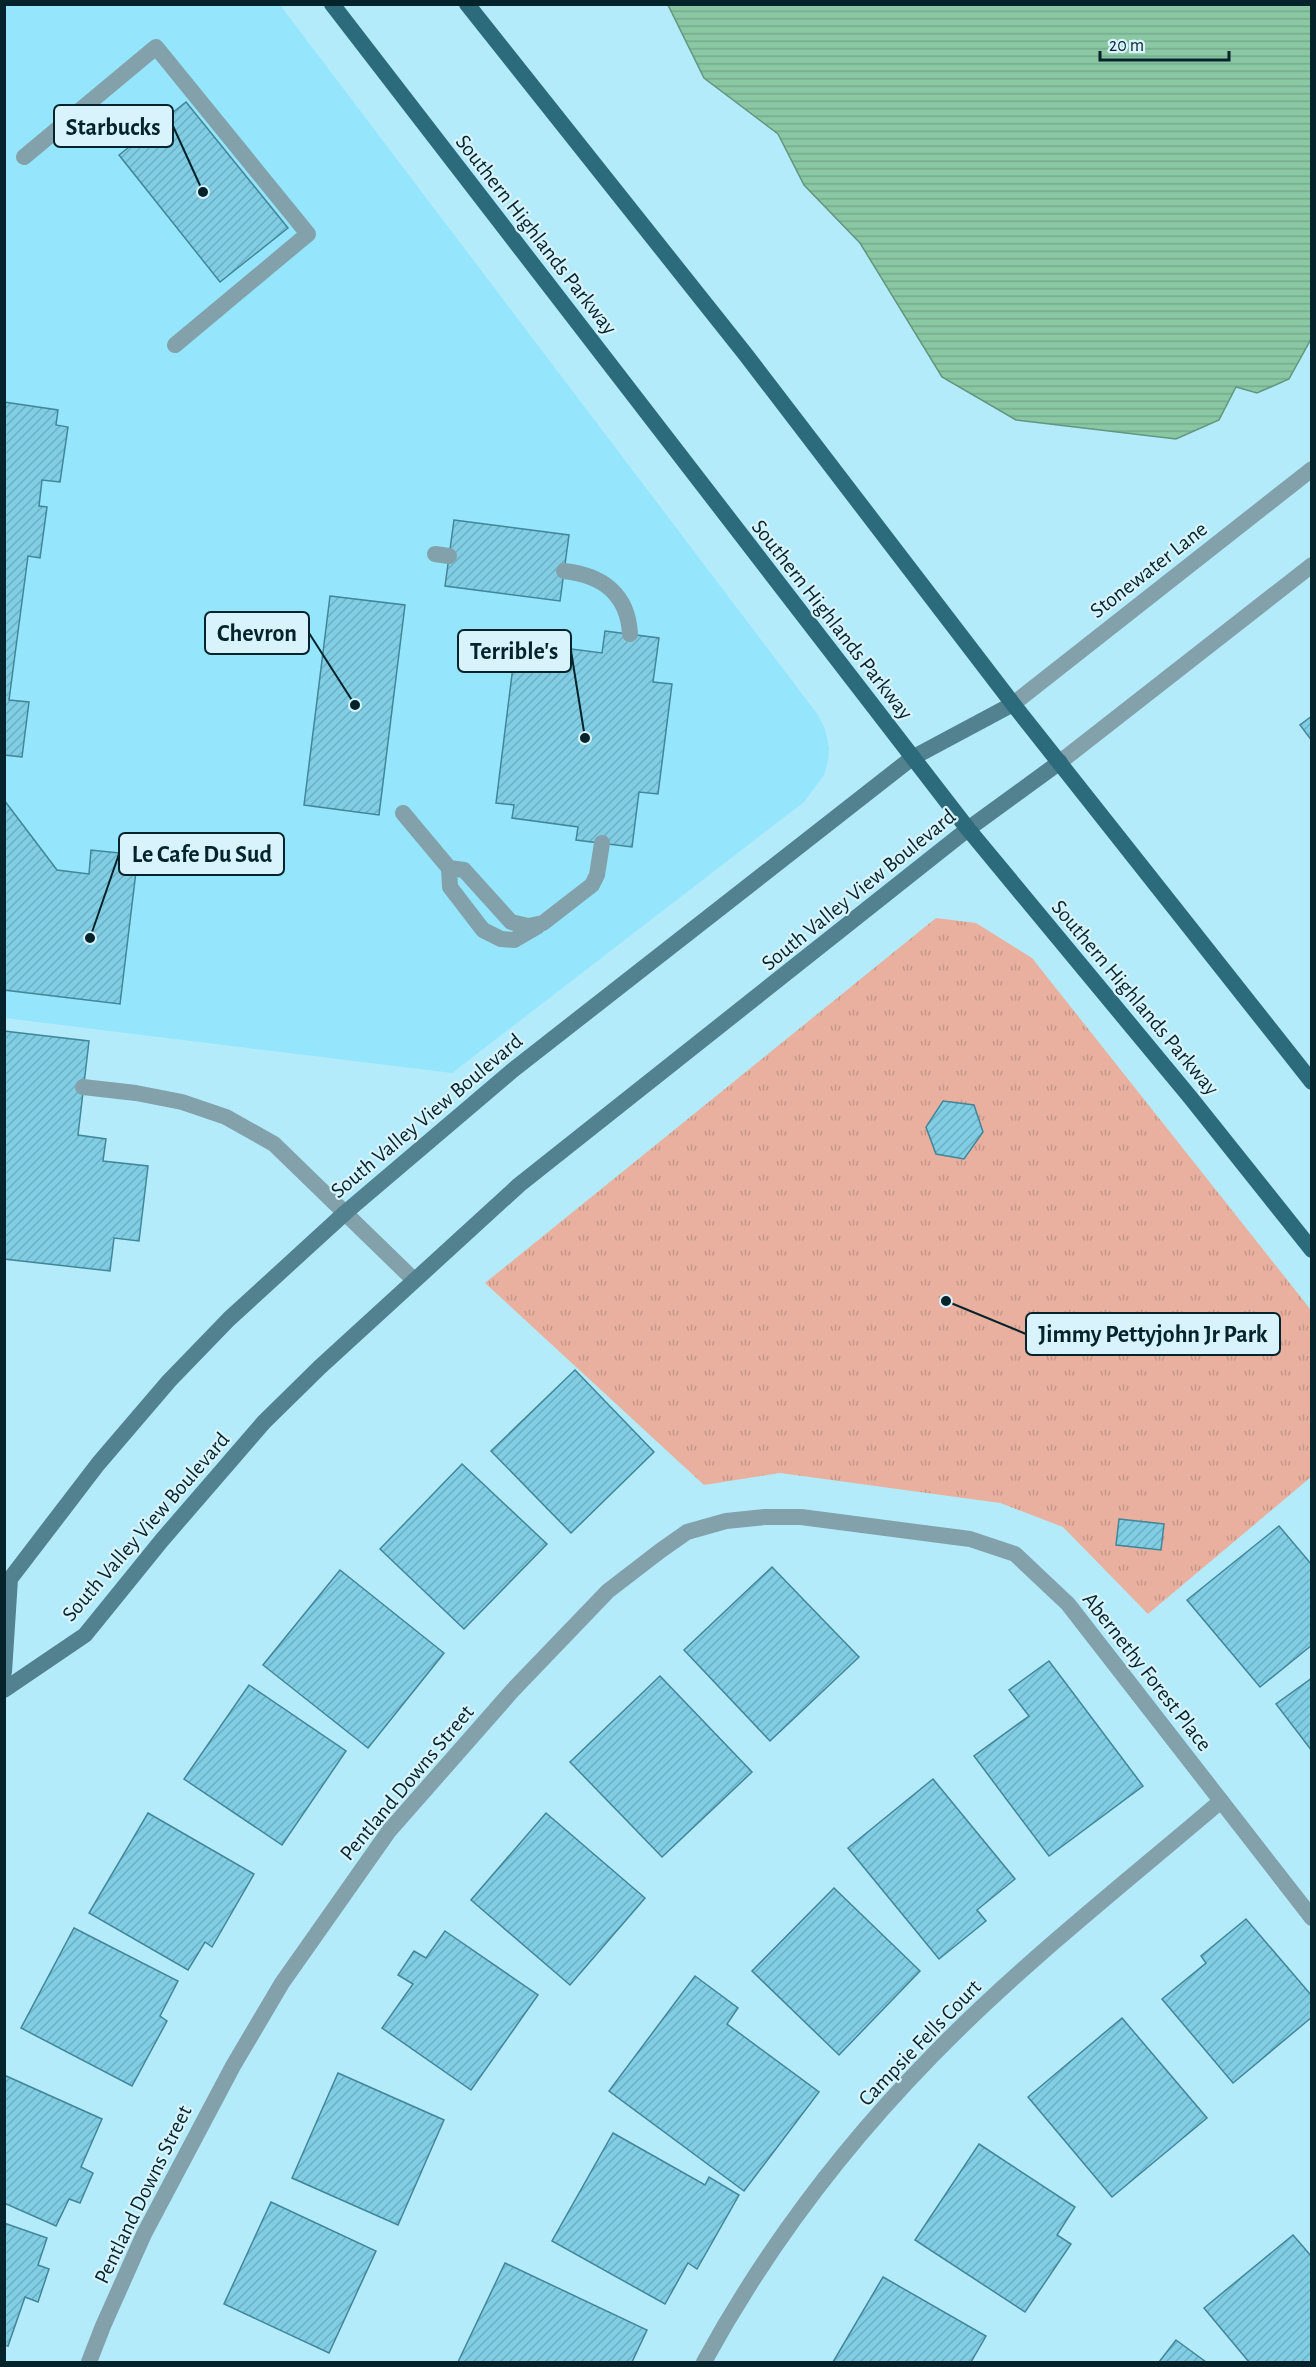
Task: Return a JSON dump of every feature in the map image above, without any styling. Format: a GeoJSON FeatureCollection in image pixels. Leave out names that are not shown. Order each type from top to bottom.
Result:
{"type":"FeatureCollection","features":[{"type":"Feature","properties":{"kind":"main road","name":"Southern Highlands Parkway"},"geometry":{"type":"LineString","coordinates":[[332,4],[912,758],[1190,1097],[1311,1250]]}},
{"type":"Feature","properties":{"kind":"main road"},"geometry":{"type":"LineString","coordinates":[[467,4],[746,355],[1013,704],[1311,1082]]}},
{"type":"Feature","properties":{"kind":"main road","name":"South Valley View Boulevard"},"geometry":{"type":"LineString","coordinates":[[4,1672],[10,1579],[98,1464],[169,1381],[237,1311],[346,1212],[513,1070],[912,758],[1013,704]]}},
{"type":"Feature","properties":{"kind":"main road","name":"South Valley View Boulevard"},"geometry":{"type":"LineString","coordinates":[[4,1690],[85,1635],[162,1540],[264,1422],[414,1280],[519,1185],[968,829],[1060,762]]}},
{"type":"Feature","properties":{"kind":"street"},"geometry":{"type":"LineString","coordinates":[[24,157],[156,47],[308,234],[175,345]]}},
{"type":"Feature","properties":{"kind":"street","name":"Stonewater Lane"},"geometry":{"type":"LineString","coordinates":[[1013,704],[1311,469]]}},
{"type":"Feature","properties":{"kind":"street"},"geometry":{"type":"LineString","coordinates":[[1060,762],[1311,565]]}},
{"type":"Feature","properties":{"kind":"street"},"geometry":{"type":"LineString","coordinates":[[564,571],[597,578],[619,596],[629,616],[630,634]]}},
{"type":"Feature","properties":{"kind":"street"},"geometry":{"type":"LineString","coordinates":[[403,813],[449,868],[450,887],[483,930],[501,939],[514,940],[543,923],[592,885],[597,875],[602,843]]}},
{"type":"Feature","properties":{"kind":"street"},"geometry":{"type":"LineString","coordinates":[[449,868],[464,870],[511,922],[528,926],[543,923]]}},
{"type":"Feature","properties":{"kind":"street"},"geometry":{"type":"LineString","coordinates":[[84,1087],[136,1093],[182,1102],[226,1117],[274,1144],[414,1280]]}},
{"type":"Feature","properties":{"kind":"street","name":"Pentland Downs Street"},"geometry":{"type":"LineString","coordinates":[[89,2362],[149,2224],[233,2066],[282,1983],[389,1831],[512,1691],[608,1591],[687,1532],[726,1521],[765,1517],[801,1517],[898,1529]]}},
{"type":"Feature","properties":{"kind":"street","name":"Abernethy Forest Place"},"geometry":{"type":"LineString","coordinates":[[898,1529],[970,1539],[1015,1554],[1068,1604],[1311,1918]]}},
{"type":"Feature","properties":{"kind":"street","name":"Campsie Fells Court"},"geometry":{"type":"LineString","coordinates":[[704,2362],[720,2333],[776,2247],[827,2177],[884,2108],[932,2056],[1005,1985],[1221,1801]]}},
{"type":"Feature","properties":{"kind":"shaded area"},"geometry":{"type":"Polygon","coordinates":[[[5,5],[280,5],[818,715],[825,729],[829,748],[824,775],[804,802],[452,1073],[5,1018],[5,5]]]}},
{"type":"Feature","properties":{"kind":"shaded area"},"geometry":{"type":"Polygon","coordinates":[[[668,5],[1311,5],[1311,339],[1289,379],[1257,393],[1236,387],[1219,420],[1176,439],[1016,420],[942,377],[860,243],[804,185],[778,134],[704,78],[668,5]]]}},
{"type":"Feature","properties":{"kind":"green space"},"geometry":{"type":"Polygon","coordinates":[[[936,918],[976,923],[1032,958],[1311,1310],[1311,1477],[1148,1614],[1063,1527],[1000,1503],[780,1473],[704,1485],[485,1283],[936,918]]]}},
{"type":"Feature","properties":{"kind":"building"},"geometry":{"type":"Polygon","coordinates":[[[186,102],[288,228],[220,282],[119,155],[186,102]]]}},
{"type":"Feature","properties":{"kind":"building"},"geometry":{"type":"Polygon","coordinates":[[[4,402],[58,410],[56,425],[68,427],[60,482],[42,480],[39,506],[47,507],[40,558],[28,556],[9,700],[29,702],[22,757],[4,755],[4,402]]]}},
{"type":"Feature","properties":{"kind":"building"},"geometry":{"type":"Polygon","coordinates":[[[454,520],[569,535],[560,601],[445,586],[454,520]]]}},
{"type":"Feature","properties":{"kind":"building"},"geometry":{"type":"Polygon","coordinates":[[[330,596],[405,605],[379,815],[304,805],[330,596]]]}},
{"type":"Feature","properties":{"kind":"building"},"geometry":{"type":"Polygon","coordinates":[[[605,631],[659,638],[653,682],[672,684],[658,794],[639,792],[632,847],[576,840],[578,827],[512,818],[514,805],[496,803],[515,650],[563,656],[564,648],[602,653],[605,631]]]}},
{"type":"Feature","properties":{"kind":"building"},"geometry":{"type":"Polygon","coordinates":[[[1312,716],[1312,741],[1300,725],[1312,716]]]}},
{"type":"Feature","properties":{"kind":"building"},"geometry":{"type":"Polygon","coordinates":[[[4,800],[57,870],[89,874],[91,850],[138,855],[120,1004],[4,990],[4,800]]]}},
{"type":"Feature","properties":{"kind":"building"},"geometry":{"type":"Polygon","coordinates":[[[4,1031],[89,1041],[78,1135],[106,1139],[103,1161],[148,1166],[139,1241],[114,1238],[110,1271],[4,1259],[4,1031]]]}},
{"type":"Feature","properties":{"kind":"building"},"geometry":{"type":"Polygon","coordinates":[[[943,1101],[974,1105],[983,1132],[964,1159],[936,1154],[926,1127],[943,1101]]]}},
{"type":"Feature","properties":{"kind":"building"},"geometry":{"type":"Polygon","coordinates":[[[575,1370],[654,1452],[571,1533],[491,1451],[575,1370]]]}},
{"type":"Feature","properties":{"kind":"building"},"geometry":{"type":"Polygon","coordinates":[[[462,1464],[547,1544],[464,1629],[380,1549],[462,1464]]]}},
{"type":"Feature","properties":{"kind":"building"},"geometry":{"type":"Polygon","coordinates":[[[1119,1519],[1164,1524],[1161,1550],[1116,1545],[1119,1519]]]}},
{"type":"Feature","properties":{"kind":"building"},"geometry":{"type":"Polygon","coordinates":[[[1279,1526],[1312,1565],[1312,1645],[1260,1687],[1187,1600],[1279,1526]]]}},
{"type":"Feature","properties":{"kind":"building"},"geometry":{"type":"Polygon","coordinates":[[[772,1567],[859,1657],[770,1741],[684,1650],[772,1567]]]}},
{"type":"Feature","properties":{"kind":"building"},"geometry":{"type":"Polygon","coordinates":[[[340,1570],[444,1653],[368,1748],[263,1665],[340,1570]]]}},
{"type":"Feature","properties":{"kind":"building"},"geometry":{"type":"Polygon","coordinates":[[[1049,1661],[1143,1786],[1049,1856],[974,1756],[1029,1716],[1009,1690],[1049,1661]]]}},
{"type":"Feature","properties":{"kind":"building"},"geometry":{"type":"Polygon","coordinates":[[[660,1676],[752,1772],[662,1857],[570,1762],[660,1676]]]}},
{"type":"Feature","properties":{"kind":"building"},"geometry":{"type":"Polygon","coordinates":[[[1312,1678],[1312,1751],[1276,1704],[1312,1678]]]}},
{"type":"Feature","properties":{"kind":"building"},"geometry":{"type":"Polygon","coordinates":[[[249,1685],[346,1751],[282,1845],[184,1779],[249,1685]]]}},
{"type":"Feature","properties":{"kind":"building"},"geometry":{"type":"Polygon","coordinates":[[[933,1779],[1015,1879],[977,1910],[986,1921],[939,1959],[848,1848],[933,1779]]]}},
{"type":"Feature","properties":{"kind":"building"},"geometry":{"type":"Polygon","coordinates":[[[148,1813],[254,1874],[212,1947],[205,1942],[188,1970],[89,1913],[148,1813]]]}},
{"type":"Feature","properties":{"kind":"building"},"geometry":{"type":"Polygon","coordinates":[[[546,1813],[645,1898],[570,1985],[471,1900],[546,1813]]]}},
{"type":"Feature","properties":{"kind":"building"},"geometry":{"type":"Polygon","coordinates":[[[834,1888],[920,1971],[839,2055],[752,1971],[834,1888]]]}},
{"type":"Feature","properties":{"kind":"building"},"geometry":{"type":"Polygon","coordinates":[[[1246,1919],[1312,1996],[1312,2017],[1233,2083],[1162,1999],[1206,1963],[1201,1956],[1246,1919]]]}},
{"type":"Feature","properties":{"kind":"building"},"geometry":{"type":"Polygon","coordinates":[[[74,1928],[178,1981],[160,2016],[167,2021],[132,2086],[21,2028],[74,1928]]]}},
{"type":"Feature","properties":{"kind":"building"},"geometry":{"type":"Polygon","coordinates":[[[445,1931],[538,1995],[471,2090],[382,2028],[413,1984],[398,1975],[414,1951],[426,1958],[445,1931]]]}},
{"type":"Feature","properties":{"kind":"building"},"geometry":{"type":"Polygon","coordinates":[[[695,1976],[738,2008],[727,2024],[819,2092],[744,2191],[609,2091],[695,1976]]]}},
{"type":"Feature","properties":{"kind":"building"},"geometry":{"type":"Polygon","coordinates":[[[1122,2018],[1207,2118],[1112,2197],[1028,2097],[1122,2018]]]}},
{"type":"Feature","properties":{"kind":"building"},"geometry":{"type":"Polygon","coordinates":[[[338,2073],[444,2120],[398,2225],[292,2178],[338,2073]]]}},
{"type":"Feature","properties":{"kind":"building"},"geometry":{"type":"Polygon","coordinates":[[[4,2075],[102,2119],[81,2167],[93,2173],[80,2203],[69,2199],[56,2226],[4,2203],[4,2075]]]}},
{"type":"Feature","properties":{"kind":"building"},"geometry":{"type":"Polygon","coordinates":[[[613,2133],[705,2185],[709,2177],[739,2195],[697,2269],[688,2263],[665,2304],[552,2241],[613,2133]]]}},
{"type":"Feature","properties":{"kind":"building"},"geometry":{"type":"Polygon","coordinates":[[[979,2144],[1075,2207],[1057,2235],[1071,2244],[1025,2312],[915,2240],[979,2144]]]}},
{"type":"Feature","properties":{"kind":"building"},"geometry":{"type":"Polygon","coordinates":[[[271,2202],[376,2251],[329,2353],[224,2304],[271,2202]]]}},
{"type":"Feature","properties":{"kind":"building"},"geometry":{"type":"Polygon","coordinates":[[[4,2223],[47,2238],[38,2265],[49,2269],[38,2302],[25,2297],[8,2346],[4,2345],[4,2223]]]}},
{"type":"Feature","properties":{"kind":"building"},"geometry":{"type":"Polygon","coordinates":[[[1293,2235],[1312,2257],[1312,2362],[1249,2362],[1204,2308],[1293,2235]]]}},
{"type":"Feature","properties":{"kind":"building"},"geometry":{"type":"Polygon","coordinates":[[[505,2263],[647,2330],[632,2362],[458,2362],[505,2263]]]}},
{"type":"Feature","properties":{"kind":"building"},"geometry":{"type":"Polygon","coordinates":[[[883,2277],[986,2336],[971,2362],[833,2362],[883,2277]]]}},
{"type":"Feature","properties":{"kind":"building"},"geometry":{"type":"Polygon","coordinates":[[[1176,2340],[1206,2362],[1159,2362],[1176,2340]]]}},
{"type":"Feature","properties":{"kind":"place","name":"Starbucks"},"geometry":{"type":"Point","coordinates":[203,192]}},
{"type":"Feature","properties":{"kind":"place","name":"Chevron"},"geometry":{"type":"Point","coordinates":[355,705]}},
{"type":"Feature","properties":{"kind":"place","name":"Terrible's"},"geometry":{"type":"Point","coordinates":[585,738]}},
{"type":"Feature","properties":{"kind":"place","name":"Le Cafe Du Sud"},"geometry":{"type":"Point","coordinates":[90,938]}},
{"type":"Feature","properties":{"kind":"place","name":"Jimmy Pettyjohn Jr Park"},"geometry":{"type":"Point","coordinates":[946,1301]}}]}
